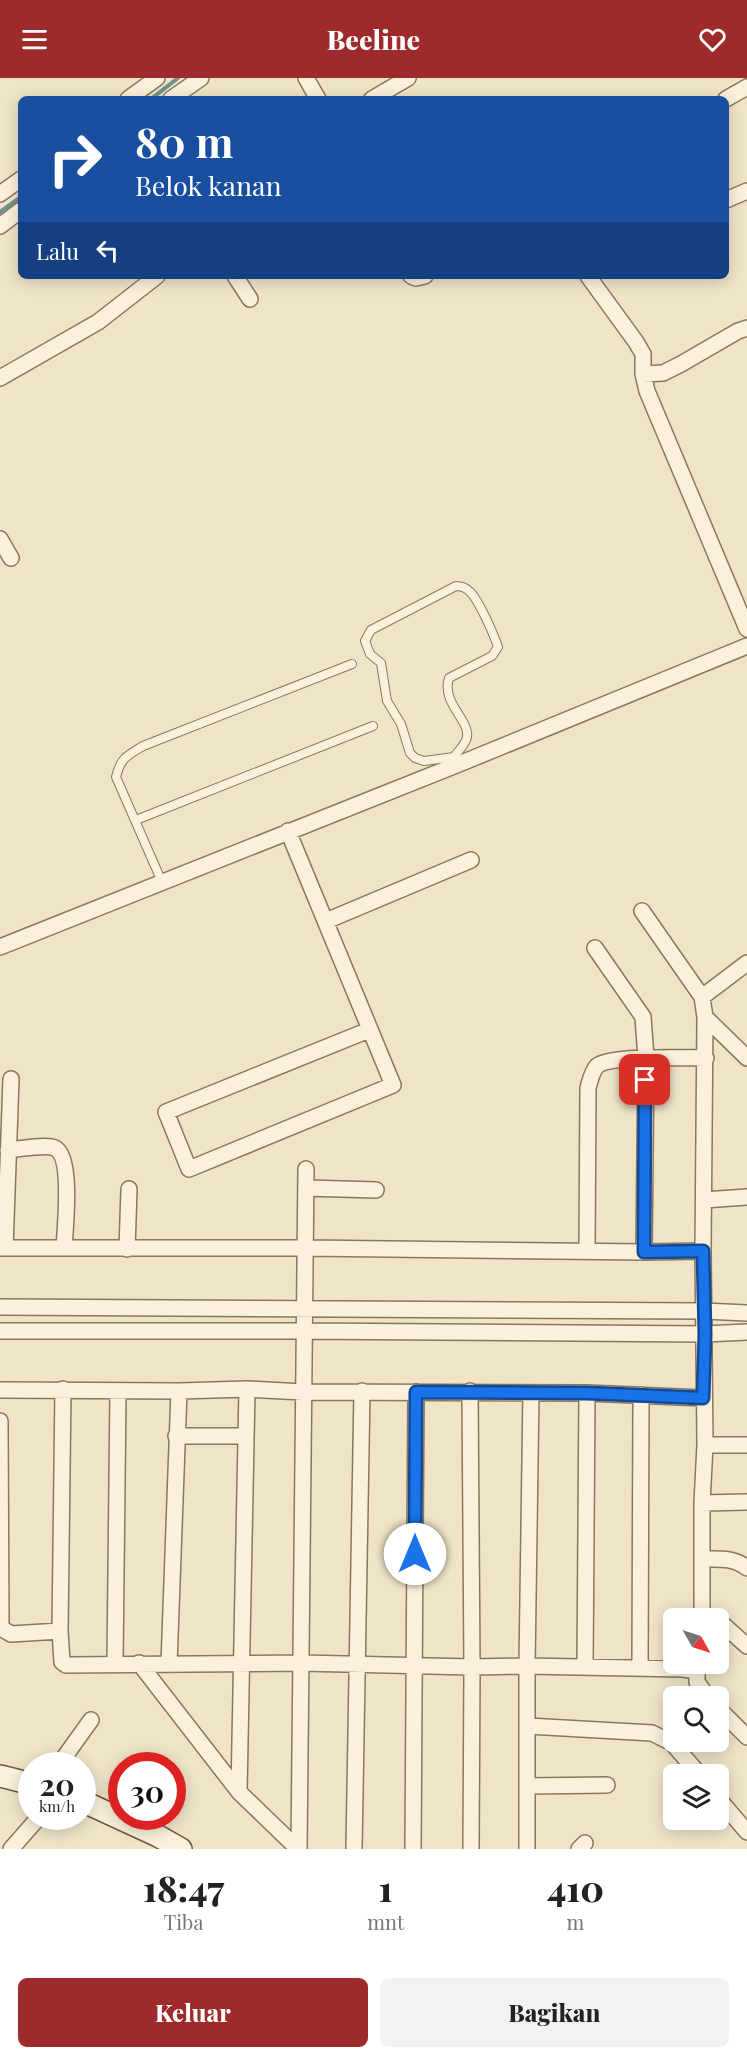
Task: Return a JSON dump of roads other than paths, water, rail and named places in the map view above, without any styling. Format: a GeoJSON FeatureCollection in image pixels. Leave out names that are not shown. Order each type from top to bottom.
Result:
{"type":"FeatureCollection","features":[{"type":"Feature","properties":{"kind":"main road"},"geometry":{"type":"LineString","coordinates":[[0,1776],[18,1780]]}},
{"type":"Feature","properties":{"kind":"main road"},"geometry":{"type":"LineString","coordinates":[[96,1807],[181,1849]]}},
{"type":"Feature","properties":{"kind":"street"},"geometry":{"type":"LineString","coordinates":[[132,96],[157,78]]}},
{"type":"Feature","properties":{"kind":"street"},"geometry":{"type":"LineString","coordinates":[[179,96],[201,78]]}},
{"type":"Feature","properties":{"kind":"street"},"geometry":{"type":"LineString","coordinates":[[306,78],[316,96]]}},
{"type":"Feature","properties":{"kind":"street"},"geometry":{"type":"LineString","coordinates":[[377,96],[408,78]]}},
{"type":"Feature","properties":{"kind":"street"},"geometry":{"type":"LineString","coordinates":[[729,97],[747,87]]}},
{"type":"Feature","properties":{"kind":"street"},"geometry":{"type":"LineString","coordinates":[[0,194],[18,181]]}},
{"type":"Feature","properties":{"kind":"street"},"geometry":{"type":"LineString","coordinates":[[729,199],[747,191]]}},
{"type":"Feature","properties":{"kind":"street"},"geometry":{"type":"LineString","coordinates":[[0,226],[18,212]]}},
{"type":"Feature","properties":{"kind":"street"},"geometry":{"type":"LineString","coordinates":[[0,378],[98,322],[153,279]]}},
{"type":"Feature","properties":{"kind":"street"},"geometry":{"type":"LineString","coordinates":[[237,279],[250,299]]}},
{"type":"Feature","properties":{"kind":"street"},"geometry":{"type":"LineString","coordinates":[[590,279],[643,354],[644,374],[650,398],[747,629]]}},
{"type":"Feature","properties":{"kind":"street"},"geometry":{"type":"LineString","coordinates":[[644,374],[663,373],[747,328]]}},
{"type":"Feature","properties":{"kind":"street"},"geometry":{"type":"LineString","coordinates":[[0,539],[11,558]]}},
{"type":"Feature","properties":{"kind":"street"},"geometry":{"type":"LineString","coordinates":[[0,947],[456,761],[747,646]]}},
{"type":"Feature","properties":{"kind":"street"},"geometry":{"type":"LineString","coordinates":[[288,831],[393,1086],[189,1169],[166,1112],[369,1030]]}},
{"type":"Feature","properties":{"kind":"street"},"geometry":{"type":"LineString","coordinates":[[326,921],[471,860]]}},
{"type":"Feature","properties":{"kind":"street"},"geometry":{"type":"LineString","coordinates":[[642,911],[702,997],[705,1017],[703,1251],[705,1445],[702,1503],[702,1608]]}},
{"type":"Feature","properties":{"kind":"street"},"geometry":{"type":"LineString","coordinates":[[595,948],[643,1017],[645,1058],[644,1252]]}},
{"type":"Feature","properties":{"kind":"street"},"geometry":{"type":"LineString","coordinates":[[702,997],[745,968]]}},
{"type":"Feature","properties":{"kind":"street"},"geometry":{"type":"LineString","coordinates":[[705,1017],[747,1058]]}},
{"type":"Feature","properties":{"kind":"street"},"geometry":{"type":"LineString","coordinates":[[587,1251],[588,1088],[594,1070],[601,1064],[645,1058],[706,1058]]}},
{"type":"Feature","properties":{"kind":"street"},"geometry":{"type":"LineString","coordinates":[[11,1079],[3,1248],[703,1251]]}},
{"type":"Feature","properties":{"kind":"street"},"geometry":{"type":"LineString","coordinates":[[8,1150],[52,1147],[61,1154],[65,1162],[66,1176],[64,1248]]}},
{"type":"Feature","properties":{"kind":"street"},"geometry":{"type":"LineString","coordinates":[[298,1849],[302,1663],[303,1310],[307,1248],[306,1169]]}},
{"type":"Feature","properties":{"kind":"street"},"geometry":{"type":"LineString","coordinates":[[306,1188],[376,1190]]}},
{"type":"Feature","properties":{"kind":"street"},"geometry":{"type":"LineString","coordinates":[[127,1249],[129,1189]]}},
{"type":"Feature","properties":{"kind":"street"},"geometry":{"type":"LineString","coordinates":[[704,1200],[747,1197]]}},
{"type":"Feature","properties":{"kind":"street"},"geometry":{"type":"LineString","coordinates":[[0,1307],[747,1312]]}},
{"type":"Feature","properties":{"kind":"street"},"geometry":{"type":"LineString","coordinates":[[0,1331],[705,1334],[747,1332]]}},
{"type":"Feature","properties":{"kind":"street"},"geometry":{"type":"LineString","coordinates":[[63,1389],[60,1631],[61,1657],[62,1662],[66,1665],[302,1663],[472,1667],[527,1665],[663,1668]]}},
{"type":"Feature","properties":{"kind":"street"},"geometry":{"type":"LineString","coordinates":[[239,1792],[244,1436],[247,1389]]}},
{"type":"Feature","properties":{"kind":"street"},"geometry":{"type":"LineString","coordinates":[[0,1390],[470,1391],[703,1398]]}},
{"type":"Feature","properties":{"kind":"street"},"geometry":{"type":"LineString","coordinates":[[115,1664],[118,1391]]}},
{"type":"Feature","properties":{"kind":"street"},"geometry":{"type":"LineString","coordinates":[[169,1664],[179,1391]]}},
{"type":"Feature","properties":{"kind":"street"},"geometry":{"type":"LineString","coordinates":[[354,1849],[362,1391]]}},
{"type":"Feature","properties":{"kind":"street"},"geometry":{"type":"LineString","coordinates":[[470,1391],[471,1849]]}},
{"type":"Feature","properties":{"kind":"street"},"geometry":{"type":"LineString","coordinates":[[413,1849],[416,1392]]}},
{"type":"Feature","properties":{"kind":"street"},"geometry":{"type":"LineString","coordinates":[[527,1849],[531,1393]]}},
{"type":"Feature","properties":{"kind":"street"},"geometry":{"type":"LineString","coordinates":[[585,1667],[587,1393]]}},
{"type":"Feature","properties":{"kind":"street"},"geometry":{"type":"LineString","coordinates":[[640,1668],[641,1395]]}},
{"type":"Feature","properties":{"kind":"street"},"geometry":{"type":"LineString","coordinates":[[0,1421],[1,1628],[11,1634],[60,1631]]}},
{"type":"Feature","properties":{"kind":"street"},"geometry":{"type":"LineString","coordinates":[[176,1436],[244,1436]]}},
{"type":"Feature","properties":{"kind":"street"},"geometry":{"type":"LineString","coordinates":[[705,1445],[747,1444]]}},
{"type":"Feature","properties":{"kind":"street"},"geometry":{"type":"LineString","coordinates":[[702,1503],[747,1502]]}},
{"type":"Feature","properties":{"kind":"street"},"geometry":{"type":"LineString","coordinates":[[702,1559],[727,1559],[736,1561],[747,1568]]}},
{"type":"Feature","properties":{"kind":"street"},"geometry":{"type":"LineString","coordinates":[[729,1630],[747,1646]]}},
{"type":"Feature","properties":{"kind":"street"},"geometry":{"type":"LineString","coordinates":[[139,1663],[239,1792],[298,1849]]}},
{"type":"Feature","properties":{"kind":"street"},"geometry":{"type":"LineString","coordinates":[[729,1719],[747,1737]]}},
{"type":"Feature","properties":{"kind":"street"},"geometry":{"type":"LineString","coordinates":[[68,1752],[91,1720]]}},
{"type":"Feature","properties":{"kind":"street"},"geometry":{"type":"LineString","coordinates":[[528,1726],[652,1733],[672,1743],[690,1764]]}},
{"type":"Feature","properties":{"kind":"street"},"geometry":{"type":"LineString","coordinates":[[527,1786],[607,1785]]}},
{"type":"Feature","properties":{"kind":"street"},"geometry":{"type":"LineString","coordinates":[[729,1811],[747,1832]]}},
{"type":"Feature","properties":{"kind":"street"},"geometry":{"type":"LineString","coordinates":[[11,1849],[28,1830]]}},
{"type":"Feature","properties":{"kind":"lane"},"geometry":{"type":"LineString","coordinates":[[460,586],[471,592],[498,647],[492,656],[449,678],[450,701],[467,732],[467,740],[456,761],[424,761],[415,758],[410,753],[401,724],[387,701],[381,663],[370,654],[365,641],[366,635],[371,630],[460,586]]}},
{"type":"Feature","properties":{"kind":"lane"},"geometry":{"type":"LineString","coordinates":[[162,882],[116,777],[119,765],[124,758],[143,746],[352,664]]}},
{"type":"Feature","properties":{"kind":"lane"},"geometry":{"type":"LineString","coordinates":[[136,820],[373,726]]}},
{"type":"Feature","properties":{"kind":"waterway"},"geometry":{"type":"LineString","coordinates":[[155,96],[178,78]]}},
{"type":"Feature","properties":{"kind":"waterway"},"geometry":{"type":"LineString","coordinates":[[0,212],[18,199]]}}]}
